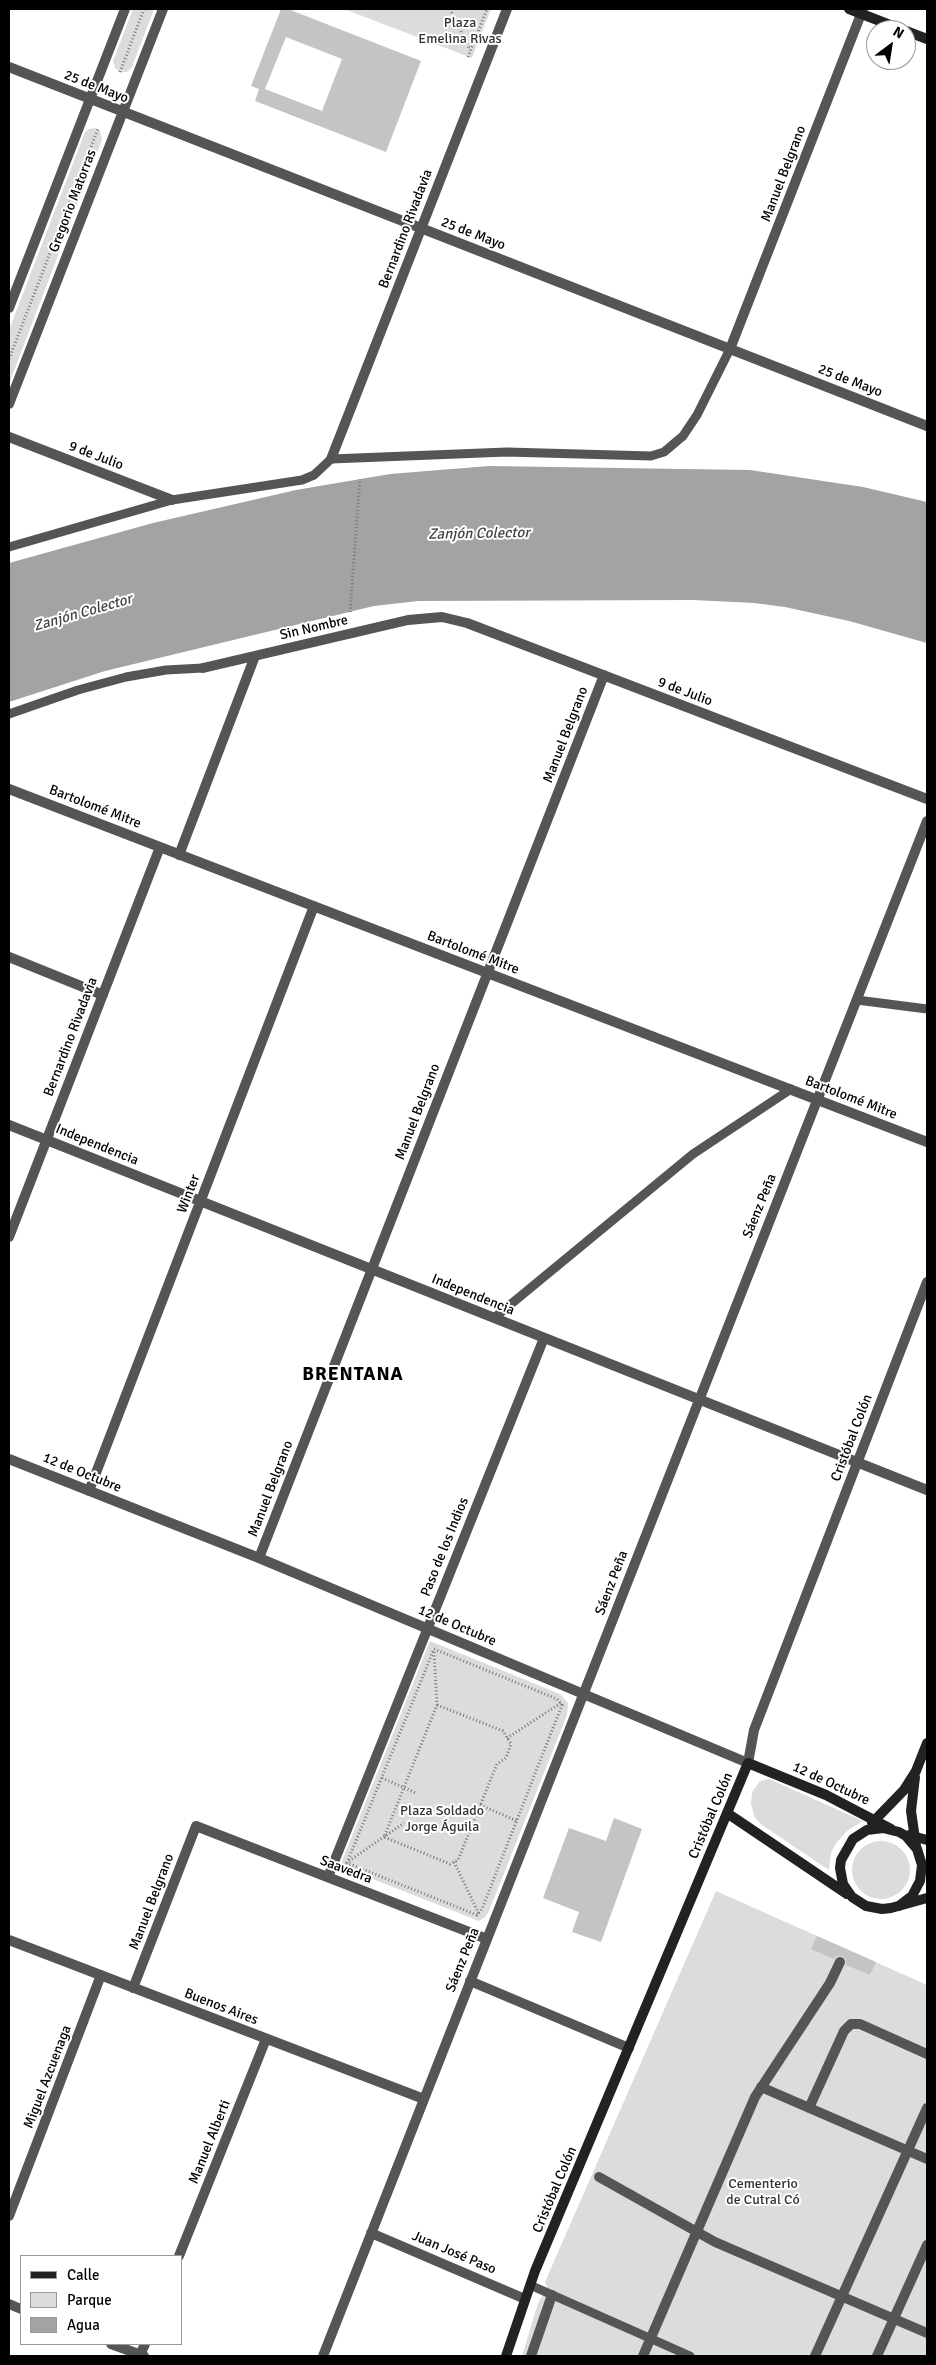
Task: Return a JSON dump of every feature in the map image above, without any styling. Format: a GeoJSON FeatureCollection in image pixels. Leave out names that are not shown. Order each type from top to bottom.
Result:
{"type":"FeatureCollection","features":[{"type":"Feature","properties":{"kind":"main road"},"geometry":{"type":"LineString","coordinates":[[849,9],[862,11],[881,20]]}},
{"type":"Feature","properties":{"kind":"main road"},"geometry":{"type":"LineString","coordinates":[[852,1897],[843,1884],[840,1868],[848,1845],[898,1798],[916,1771],[927,1743]]}},
{"type":"Feature","properties":{"kind":"main road","name":"Cristóbal Colón"},"geometry":{"type":"LineString","coordinates":[[506,2356],[530,2285],[748,1763]]}},
{"type":"Feature","properties":{"kind":"main road","name":"12 de Octubre"},"geometry":{"type":"LineString","coordinates":[[748,1763],[826,1795],[906,1836],[917,1848]]}},
{"type":"Feature","properties":{"kind":"main road"},"geometry":{"type":"LineString","coordinates":[[899,1906],[912,1896],[920,1881],[922,1865],[913,1836],[911,1811],[916,1771]]}},
{"type":"Feature","properties":{"kind":"main road"},"geometry":{"type":"LineString","coordinates":[[727,1813],[852,1897],[874,1909],[890,1908],[927,1898]]}},
{"type":"Feature","properties":{"kind":"main road","name":"12 de Octubre"},"geometry":{"type":"LineString","coordinates":[[859,1834],[874,1828],[895,1830],[927,1840]]}},
{"type":"Feature","properties":{"kind":"street","name":"Gregorio Matorras"},"geometry":{"type":"LineString","coordinates":[[9,308],[125,9]]}},
{"type":"Feature","properties":{"kind":"street","name":"Gregorio Matorras"},"geometry":{"type":"LineString","coordinates":[[9,404],[162,9]]}},
{"type":"Feature","properties":{"kind":"street","name":"Bernardino Rivadavia"},"geometry":{"type":"LineString","coordinates":[[331,459],[506,9]]}},
{"type":"Feature","properties":{"kind":"street","name":"Manuel Belgrano"},"geometry":{"type":"LineString","coordinates":[[730,349],[862,11]]}},
{"type":"Feature","properties":{"kind":"street","name":"25 de Mayo"},"geometry":{"type":"LineString","coordinates":[[9,67],[927,426]]}},
{"type":"Feature","properties":{"kind":"street","name":"9 de Julio"},"geometry":{"type":"LineString","coordinates":[[9,437],[172,500]]}},
{"type":"Feature","properties":{"kind":"street","name":"9 de Julio"},"geometry":{"type":"LineString","coordinates":[[431,618],[442,618],[467,623],[927,799]]}},
{"type":"Feature","properties":{"kind":"street","name":"Sin Nombre"},"geometry":{"type":"LineString","coordinates":[[203,668],[397,622],[431,618]]}},
{"type":"Feature","properties":{"kind":"street"},"geometry":{"type":"LineString","coordinates":[[180,855],[255,656]]}},
{"type":"Feature","properties":{"kind":"street","name":"Manuel Belgrano"},"geometry":{"type":"LineString","coordinates":[[259,1558],[604,676]]}},
{"type":"Feature","properties":{"kind":"street","name":"Bartolomé Mitre"},"geometry":{"type":"LineString","coordinates":[[9,789],[927,1142]]}},
{"type":"Feature","properties":{"kind":"street","name":"Sáenz Peña"},"geometry":{"type":"LineString","coordinates":[[323,2356],[927,821]]}},
{"type":"Feature","properties":{"kind":"street","name":"Bernardino Rivadavia"},"geometry":{"type":"LineString","coordinates":[[9,1237],[160,847]]}},
{"type":"Feature","properties":{"kind":"street","name":"Winter"},"geometry":{"type":"LineString","coordinates":[[89,1491],[314,906]]}},
{"type":"Feature","properties":{"kind":"street"},"geometry":{"type":"LineString","coordinates":[[9,957],[102,995]]}},
{"type":"Feature","properties":{"kind":"street","name":"Independencia"},"geometry":{"type":"LineString","coordinates":[[9,1125],[927,1490]]}},
{"type":"Feature","properties":{"kind":"street","name":"Cristóbal Colón"},"geometry":{"type":"LineString","coordinates":[[748,1763],[754,1730],[927,1282]]}},
{"type":"Feature","properties":{"kind":"street","name":"Paso de los Indios"},"geometry":{"type":"LineString","coordinates":[[328,1877],[544,1338]]}},
{"type":"Feature","properties":{"kind":"street","name":"12 de Octubre"},"geometry":{"type":"LineString","coordinates":[[9,1459],[259,1558],[748,1763]]}},
{"type":"Feature","properties":{"kind":"street","name":"Manuel Belgrano"},"geometry":{"type":"LineString","coordinates":[[133,1988],[196,1826]]}},
{"type":"Feature","properties":{"kind":"street","name":"Saavedra"},"geometry":{"type":"LineString","coordinates":[[196,1826],[486,1939]]}},
{"type":"Feature","properties":{"kind":"street","name":"Buenos Aires"},"geometry":{"type":"LineString","coordinates":[[9,1940],[424,2099]]}},
{"type":"Feature","properties":{"kind":"street"},"geometry":{"type":"LineString","coordinates":[[643,2356],[760,2088],[830,1983],[840,1962]]}},
{"type":"Feature","properties":{"kind":"street","name":"Miguel Azcuenaga"},"geometry":{"type":"LineString","coordinates":[[9,2216],[102,1975]]}},
{"type":"Feature","properties":{"kind":"street"},"geometry":{"type":"LineString","coordinates":[[470,1981],[629,2048]]}},
{"type":"Feature","properties":{"kind":"street"},"geometry":{"type":"LineString","coordinates":[[809,2108],[844,2031],[851,2024],[860,2024],[927,2054]]}},
{"type":"Feature","properties":{"kind":"street","name":"Manuel Alberti"},"geometry":{"type":"LineString","coordinates":[[180,2255],[266,2039]]}},
{"type":"Feature","properties":{"kind":"street"},"geometry":{"type":"LineString","coordinates":[[760,2088],[927,2159]]}},
{"type":"Feature","properties":{"kind":"street"},"geometry":{"type":"LineString","coordinates":[[815,2356],[927,2108]]}},
{"type":"Feature","properties":{"kind":"street"},"geometry":{"type":"LineString","coordinates":[[599,2177],[697,2232],[927,2333]]}},
{"type":"Feature","properties":{"kind":"street","name":"Juan José Paso"},"geometry":{"type":"LineString","coordinates":[[371,2233],[525,2299]]}},
{"type":"Feature","properties":{"kind":"street"},"geometry":{"type":"LineString","coordinates":[[877,2356],[927,2245]]}},
{"type":"Feature","properties":{"kind":"street"},"geometry":{"type":"LineString","coordinates":[[531,2356],[552,2295]]}},
{"type":"Feature","properties":{"kind":"street"},"geometry":{"type":"LineString","coordinates":[[114,2345],[142,2356]]}},
{"type":"Feature","properties":{"kind":"lane"},"geometry":{"type":"LineString","coordinates":[[9,547],[172,500],[302,480],[314,475],[331,459],[507,452],[650,456],[664,452],[674,446],[683,436],[698,415],[730,349]]}},
{"type":"Feature","properties":{"kind":"lane"},"geometry":{"type":"LineString","coordinates":[[9,714],[71,692],[126,677],[166,670],[203,668]]}},
{"type":"Feature","properties":{"kind":"lane"},"geometry":{"type":"LineString","coordinates":[[857,1000],[927,1009]]}},
{"type":"Feature","properties":{"kind":"lane"},"geometry":{"type":"LineString","coordinates":[[494,1318],[686,1160],[791,1089]]}},
{"type":"Feature","properties":{"kind":"lane"},"geometry":{"type":"LineString","coordinates":[[530,2285],[690,2356]]}},
{"type":"Feature","properties":{"kind":"path"},"geometry":{"type":"LineString","coordinates":[[120,72],[144,9]]}},
{"type":"Feature","properties":{"kind":"path"},"geometry":{"type":"LineString","coordinates":[[450,9],[470,50]]}},
{"type":"Feature","properties":{"kind":"path"},"geometry":{"type":"LineString","coordinates":[[468,57],[486,9]]}},
{"type":"Feature","properties":{"kind":"path"},"geometry":{"type":"LineString","coordinates":[[9,359],[98,129]]}},
{"type":"Feature","properties":{"kind":"path"},"geometry":{"type":"LineString","coordinates":[[350,612],[360,479]]}},
{"type":"Feature","properties":{"kind":"path"},"geometry":{"type":"LineString","coordinates":[[434,1649],[561,1702],[562,1710],[479,1914]]}},
{"type":"Feature","properties":{"kind":"path"},"geometry":{"type":"LineString","coordinates":[[384,1838],[438,1705],[434,1649]]}},
{"type":"Feature","properties":{"kind":"path"},"geometry":{"type":"LineString","coordinates":[[347,1863],[434,1649]]}},
{"type":"Feature","properties":{"kind":"path"},"geometry":{"type":"LineString","coordinates":[[507,1738],[561,1702]]}},
{"type":"Feature","properties":{"kind":"path"},"geometry":{"type":"LineString","coordinates":[[384,1838],[450,1864],[458,1860],[497,1764],[506,1758],[511,1744],[503,1731],[438,1705]]}},
{"type":"Feature","properties":{"kind":"path"},"geometry":{"type":"LineString","coordinates":[[382,1778],[416,1793]]}},
{"type":"Feature","properties":{"kind":"path"},"geometry":{"type":"LineString","coordinates":[[480,1806],[517,1821]]}},
{"type":"Feature","properties":{"kind":"path"},"geometry":{"type":"LineString","coordinates":[[347,1863],[404,1823]]}},
{"type":"Feature","properties":{"kind":"path"},"geometry":{"type":"LineString","coordinates":[[454,1862],[479,1914]]}},
{"type":"Feature","properties":{"kind":"path"},"geometry":{"type":"LineString","coordinates":[[347,1863],[472,1914],[479,1914]]}},
{"type":"Feature","properties":{"kind":"green space"},"geometry":{"type":"Polygon","coordinates":[[[133,9],[154,9],[132,67],[127,72],[120,72],[115,68],[113,61],[133,9]]]}},
{"type":"Feature","properties":{"kind":"green space","name":"Plaza Emelina Rivas"},"geometry":{"type":"Polygon","coordinates":[[[344,9],[491,9],[472,58],[344,9]]]}},
{"type":"Feature","properties":{"kind":"green space"},"geometry":{"type":"Polygon","coordinates":[[[95,128],[100,131],[102,140],[9,384],[9,330],[85,132],[95,128]]]}},
{"type":"Feature","properties":{"kind":"green space","name":"Plaza Soldado Jorge Águila"},"geometry":{"type":"Polygon","coordinates":[[[430,1641],[560,1694],[568,1703],[567,1715],[489,1911],[479,1921],[340,1866],[430,1641]]]}},
{"type":"Feature","properties":{"kind":"green space"},"geometry":{"type":"Polygon","coordinates":[[[769,1779],[863,1821],[847,1831],[836,1843],[831,1853],[829,1870],[762,1825],[755,1818],[751,1804],[752,1792],[760,1781],[769,1779]]]}},
{"type":"Feature","properties":{"kind":"green space"},"geometry":{"type":"Polygon","coordinates":[[[881,1841],[892,1843],[905,1854],[910,1870],[908,1881],[897,1894],[881,1899],[870,1897],[857,1886],[852,1870],[854,1859],[865,1846],[881,1841]]]}},
{"type":"Feature","properties":{"kind":"green space","name":"Cementerio de Cutral Có"},"geometry":{"type":"Polygon","coordinates":[[[716,1891],[927,1985],[927,2356],[522,2356],[538,2303],[547,2287],[545,2282],[716,1891]]]}},
{"type":"Feature","properties":{"kind":"water","name":"Zanjón Colector"},"geometry":{"type":"Polygon","coordinates":[[[489,466],[750,470],[863,487],[927,502],[927,643],[849,621],[785,607],[754,603],[693,600],[418,601],[374,606],[105,671],[9,702],[9,563],[153,523],[296,490],[390,474],[489,466]]]}},
{"type":"Feature","properties":{"kind":"building"},"geometry":{"type":"Polygon","coordinates":[[[281,9],[288,9],[421,61],[386,152],[255,101],[259,89],[251,86],[281,9]],[[286,37],[265,89],[322,111],[342,59],[286,37]]]}},
{"type":"Feature","properties":{"kind":"building"},"geometry":{"type":"Polygon","coordinates":[[[614,1818],[642,1829],[601,1942],[572,1932],[579,1912],[543,1898],[569,1828],[606,1841],[614,1818]]]}},
{"type":"Feature","properties":{"kind":"building"},"geometry":{"type":"Polygon","coordinates":[[[817,1936],[876,1962],[870,1975],[846,1965],[846,1959],[842,1956],[837,1956],[834,1959],[811,1949],[817,1936]]]}},
{"type":"Feature","properties":{"kind":"district","name":"BRENTANA"},"geometry":{"type":"Point","coordinates":[353,1375]}}]}
